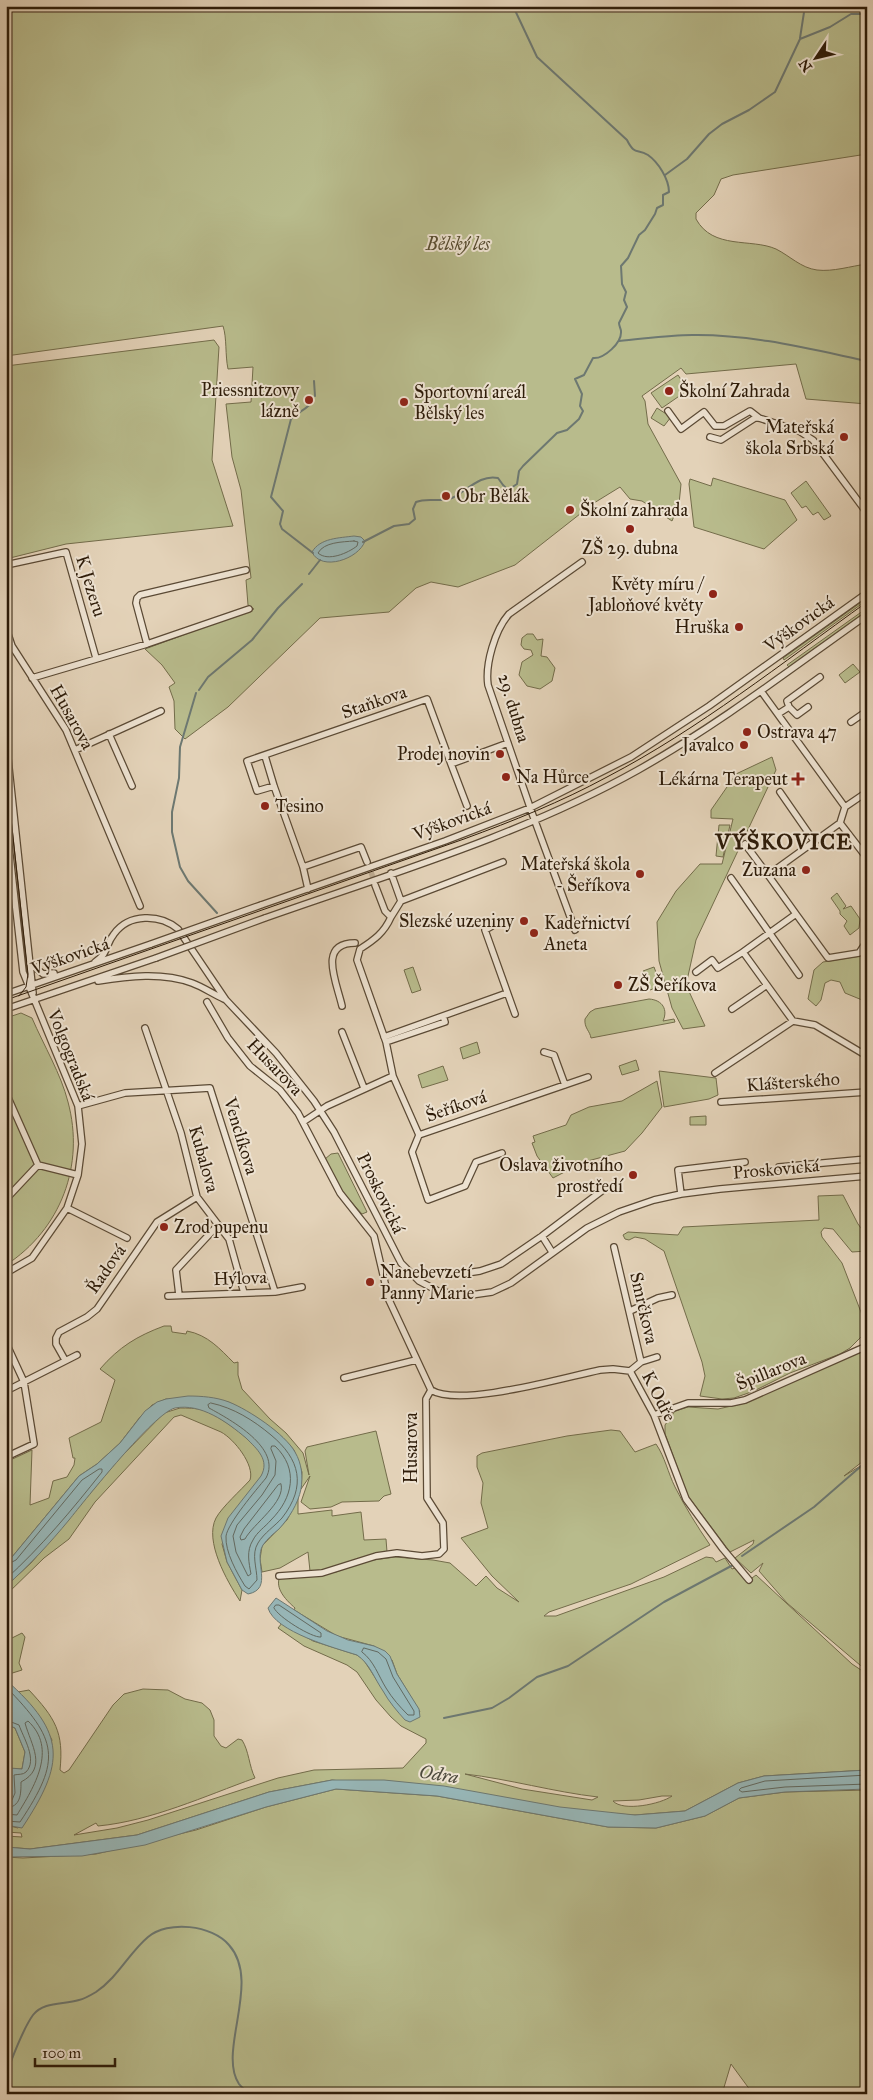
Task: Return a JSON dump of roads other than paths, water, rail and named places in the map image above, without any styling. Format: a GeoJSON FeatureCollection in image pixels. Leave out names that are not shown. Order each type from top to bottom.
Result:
{"type":"FeatureCollection","features":[{"type":"Feature","properties":{"kind":"street"},"geometry":{"type":"LineString","coordinates":[[668,411],[681,428],[704,412],[714,426],[724,426],[750,411],[759,418],[800,431],[813,440],[864,503],[867,513]]}},
{"type":"Feature","properties":{"kind":"street"},"geometry":{"type":"LineString","coordinates":[[710,437],[722,440],[755,418],[759,418]]}},
{"type":"Feature","properties":{"kind":"street","name":"K Jezeru"},"geometry":{"type":"LineString","coordinates":[[6,565],[66,552],[96,658]]}},
{"type":"Feature","properties":{"kind":"street","name":"29. dubna"},"geometry":{"type":"LineString","coordinates":[[575,930],[531,811],[488,685],[486,672],[500,624],[509,614],[582,562]]}},
{"type":"Feature","properties":{"kind":"street"},"geometry":{"type":"LineString","coordinates":[[147,644],[136,603],[140,595],[246,570]]}},
{"type":"Feature","properties":{"kind":"street","name":"Výškovická"},"geometry":{"type":"LineString","coordinates":[[6,994],[531,811],[631,757],[668,734],[867,593]]}},
{"type":"Feature","properties":{"kind":"street"},"geometry":{"type":"LineString","coordinates":[[32,678],[147,644],[249,609]]}},
{"type":"Feature","properties":{"kind":"street","name":"Výškovická"},"geometry":{"type":"LineString","coordinates":[[6,1010],[535,821],[639,770],[761,690],[867,615]]}},
{"type":"Feature","properties":{"kind":"street","name":"Husarova"},"geometry":{"type":"LineString","coordinates":[[6,628],[12,646],[66,730],[140,906]]}},
{"type":"Feature","properties":{"kind":"street"},"geometry":{"type":"LineString","coordinates":[[808,707],[797,715],[789,707],[787,701],[820,677]]}},
{"type":"Feature","properties":{"kind":"street"},"geometry":{"type":"LineString","coordinates":[[761,690],[845,807]]}},
{"type":"Feature","properties":{"kind":"street","name":"Staňkova"},"geometry":{"type":"LineString","coordinates":[[274,786],[257,791],[247,761],[427,699],[467,806]]}},
{"type":"Feature","properties":{"kind":"street"},"geometry":{"type":"LineString","coordinates":[[778,714],[789,707]]}},
{"type":"Feature","properties":{"kind":"street"},"geometry":{"type":"LineString","coordinates":[[74,750],[161,711]]}},
{"type":"Feature","properties":{"kind":"street"},"geometry":{"type":"LineString","coordinates":[[851,722],[867,711]]}},
{"type":"Feature","properties":{"kind":"street"},"geometry":{"type":"LineString","coordinates":[[109,734],[132,786]]}},
{"type":"Feature","properties":{"kind":"street"},"geometry":{"type":"LineString","coordinates":[[6,740],[29,958],[30,985]]}},
{"type":"Feature","properties":{"kind":"street"},"geometry":{"type":"LineString","coordinates":[[451,764],[508,744]]}},
{"type":"Feature","properties":{"kind":"street"},"geometry":{"type":"LineString","coordinates":[[266,756],[274,786],[303,867],[308,888]]}},
{"type":"Feature","properties":{"kind":"street"},"geometry":{"type":"LineString","coordinates":[[780,792],[814,841]]}},
{"type":"Feature","properties":{"kind":"street"},"geometry":{"type":"LineString","coordinates":[[768,875],[840,823],[845,807],[867,792]]}},
{"type":"Feature","properties":{"kind":"street"},"geometry":{"type":"LineString","coordinates":[[6,820],[22,970],[22,982],[16,991]]}},
{"type":"Feature","properties":{"kind":"street"},"geometry":{"type":"LineString","coordinates":[[840,823],[867,858]]}},
{"type":"Feature","properties":{"kind":"street"},"geometry":{"type":"LineString","coordinates":[[7,829],[15,828]]}},
{"type":"Feature","properties":{"kind":"street"},"geometry":{"type":"LineString","coordinates":[[746,844],[828,958],[859,954],[867,941]]}},
{"type":"Feature","properties":{"kind":"street"},"geometry":{"type":"LineString","coordinates":[[303,867],[361,846],[367,862]]}},
{"type":"Feature","properties":{"kind":"street"},"geometry":{"type":"LineString","coordinates":[[391,873],[402,900],[504,862]]}},
{"type":"Feature","properties":{"kind":"street"},"geometry":{"type":"LineString","coordinates":[[731,878],[800,975]]}},
{"type":"Feature","properties":{"kind":"street"},"geometry":{"type":"LineString","coordinates":[[375,885],[385,911],[391,917]]}},
{"type":"Feature","properties":{"kind":"street","name":"Šeříková"},"geometry":{"type":"LineString","coordinates":[[402,900],[386,929],[374,941],[360,949],[357,960],[385,1039],[392,1076],[419,1135],[588,1077]]}},
{"type":"Feature","properties":{"kind":"street"},"geometry":{"type":"LineString","coordinates":[[696,972],[712,960],[718,968],[796,914]]}},
{"type":"Feature","properties":{"kind":"street"},"geometry":{"type":"LineString","coordinates":[[95,962],[103,956],[109,946],[112,935],[126,924],[145,918],[164,920],[180,932],[226,1000]]}},
{"type":"Feature","properties":{"kind":"street"},"geometry":{"type":"LineString","coordinates":[[492,926],[485,930],[514,1014]]}},
{"type":"Feature","properties":{"kind":"street"},"geometry":{"type":"LineString","coordinates":[[342,1006],[331,959],[336,948],[342,944],[354,943]]}},
{"type":"Feature","properties":{"kind":"street"},"geometry":{"type":"LineString","coordinates":[[109,946],[114,954],[126,953]]}},
{"type":"Feature","properties":{"kind":"street"},"geometry":{"type":"LineString","coordinates":[[743,952],[793,1021],[815,1025],[867,1056]]}},
{"type":"Feature","properties":{"kind":"street"},"geometry":{"type":"LineString","coordinates":[[29,958],[32,966],[42,974],[66,973]]}},
{"type":"Feature","properties":{"kind":"street"},"geometry":{"type":"LineString","coordinates":[[22,970],[30,985]]}},
{"type":"Feature","properties":{"kind":"street"},"geometry":{"type":"LineString","coordinates":[[78,985],[130,977],[170,977],[193,983],[226,1000]]}},
{"type":"Feature","properties":{"kind":"street","name":"Volgogradská"},"geometry":{"type":"LineString","coordinates":[[6,1273],[32,1258],[67,1208],[78,1175],[82,1144],[78,1106],[33,1000],[30,985]]}},
{"type":"Feature","properties":{"kind":"street"},"geometry":{"type":"LineString","coordinates":[[732,1009],[767,985]]}},
{"type":"Feature","properties":{"kind":"street"},"geometry":{"type":"LineString","coordinates":[[385,1039],[507,993]]}},
{"type":"Feature","properties":{"kind":"street","name":"Proskovická"},"geometry":{"type":"LineString","coordinates":[[226,1000],[276,1053],[321,1111],[351,1164],[396,1256],[408,1271],[423,1284],[438,1291],[457,1296],[471,1296],[487,1293],[511,1283],[587,1228],[618,1212],[642,1203],[681,1194],[867,1176]]}},
{"type":"Feature","properties":{"kind":"street","name":"Husarova"},"geometry":{"type":"LineString","coordinates":[[207,1002],[228,1038],[250,1066],[280,1090],[298,1113],[340,1194],[374,1236],[389,1300],[431,1390],[426,1399],[427,1498],[443,1523],[444,1549],[439,1554],[397,1553],[376,1556],[322,1573],[279,1576]]}},
{"type":"Feature","properties":{"kind":"street"},"geometry":{"type":"LineString","coordinates":[[715,1073],[793,1021]]}},
{"type":"Feature","properties":{"kind":"street","name":"Kubalova"},"geometry":{"type":"LineString","coordinates":[[145,1028],[181,1133],[197,1197],[229,1239],[244,1293]]}},
{"type":"Feature","properties":{"kind":"street"},"geometry":{"type":"LineString","coordinates":[[342,1032],[364,1088]]}},
{"type":"Feature","properties":{"kind":"street"},"geometry":{"type":"LineString","coordinates":[[544,1052],[554,1055],[565,1085]]}},
{"type":"Feature","properties":{"kind":"street"},"geometry":{"type":"LineString","coordinates":[[303,1122],[364,1088],[392,1076]]}},
{"type":"Feature","properties":{"kind":"street","name":"Venclíkova"},"geometry":{"type":"LineString","coordinates":[[78,1106],[125,1093],[210,1088],[275,1292]]}},
{"type":"Feature","properties":{"kind":"street","name":"Klášterského"},"geometry":{"type":"LineString","coordinates":[[721,1102],[867,1092]]}},
{"type":"Feature","properties":{"kind":"street"},"geometry":{"type":"LineString","coordinates":[[6,1093],[38,1165]]}},
{"type":"Feature","properties":{"kind":"street"},"geometry":{"type":"LineString","coordinates":[[419,1135],[412,1152],[428,1200],[465,1186],[476,1162],[502,1153]]}},
{"type":"Feature","properties":{"kind":"street","name":"Proskovická"},"geometry":{"type":"LineString","coordinates":[[779,1167],[867,1159]]}},
{"type":"Feature","properties":{"kind":"street"},"geometry":{"type":"LineString","coordinates":[[681,1194],[678,1170],[746,1162]]}},
{"type":"Feature","properties":{"kind":"street"},"geometry":{"type":"LineString","coordinates":[[38,1165],[78,1175]]}},
{"type":"Feature","properties":{"kind":"street"},"geometry":{"type":"LineString","coordinates":[[6,1199],[38,1165]]}},
{"type":"Feature","properties":{"kind":"street"},"geometry":{"type":"LineString","coordinates":[[460,1274],[480,1271],[501,1264],[603,1190]]}},
{"type":"Feature","properties":{"kind":"street","name":"Řadová"},"geometry":{"type":"LineString","coordinates":[[65,1360],[56,1344],[59,1332],[87,1317],[97,1309],[157,1222],[197,1197]]}},
{"type":"Feature","properties":{"kind":"street"},"geometry":{"type":"LineString","coordinates":[[67,1208],[127,1238]]}},
{"type":"Feature","properties":{"kind":"street","name":"Hýlova"},"geometry":{"type":"LineString","coordinates":[[179,1295],[176,1270],[218,1225]]}},
{"type":"Feature","properties":{"kind":"street"},"geometry":{"type":"LineString","coordinates":[[542,1236],[552,1252]]}},
{"type":"Feature","properties":{"kind":"street","name":"Smrčkova"},"geometry":{"type":"LineString","coordinates":[[614,1247],[641,1362],[630,1371]]}},
{"type":"Feature","properties":{"kind":"street","name":"Hýlova"},"geometry":{"type":"LineString","coordinates":[[168,1296],[275,1292],[302,1287]]}},
{"type":"Feature","properties":{"kind":"street"},"geometry":{"type":"LineString","coordinates":[[630,1311],[658,1298],[672,1295]]}},
{"type":"Feature","properties":{"kind":"street"},"geometry":{"type":"LineString","coordinates":[[6,1343],[24,1382],[34,1444],[6,1458]]}},
{"type":"Feature","properties":{"kind":"street","name":"Špillarova"},"geometry":{"type":"LineString","coordinates":[[654,1415],[688,1403],[731,1403],[745,1400],[867,1346]]}},
{"type":"Feature","properties":{"kind":"street"},"geometry":{"type":"LineString","coordinates":[[6,1391],[76,1354]]}},
{"type":"Feature","properties":{"kind":"street"},"geometry":{"type":"LineString","coordinates":[[641,1362],[657,1358]]}},
{"type":"Feature","properties":{"kind":"street"},"geometry":{"type":"LineString","coordinates":[[344,1378],[416,1360]]}},
{"type":"Feature","properties":{"kind":"street","name":"K Odře"},"geometry":{"type":"LineString","coordinates":[[431,1390],[446,1396],[468,1396],[512,1389],[600,1370],[623,1369],[630,1371],[654,1415],[686,1498],[723,1549],[750,1580]]}},
{"type":"Feature","properties":{"kind":"water"},"geometry":{"type":"Polygon","coordinates":[[[354,536],[361,537],[365,541],[348,558],[340,561],[323,561],[312,552],[315,547],[325,541],[354,536]]]}},
{"type":"Feature","properties":{"kind":"water"},"geometry":{"type":"Polygon","coordinates":[[[188,1396],[219,1399],[246,1411],[275,1430],[290,1445],[299,1461],[302,1480],[300,1495],[286,1520],[263,1545],[260,1559],[262,1581],[256,1591],[248,1594],[242,1590],[227,1562],[221,1536],[228,1518],[261,1476],[264,1465],[263,1460],[254,1446],[231,1426],[204,1411],[185,1407],[175,1408],[165,1413],[137,1440],[47,1546],[6,1586],[6,1561],[12,1557],[79,1476],[97,1464],[120,1443],[145,1411],[157,1402],[188,1396]]]}},
{"type":"Feature","properties":{"kind":"water"},"geometry":{"type":"Polygon","coordinates":[[[276,1598],[327,1631],[348,1640],[374,1646],[385,1651],[390,1656],[397,1674],[419,1709],[420,1717],[410,1722],[405,1720],[388,1699],[369,1667],[357,1655],[293,1632],[273,1617],[268,1608],[276,1598]]]}},
{"type":"Feature","properties":{"kind":"water"},"geometry":{"type":"Polygon","coordinates":[[[6,1680],[26,1699],[40,1717],[49,1733],[53,1750],[52,1767],[46,1785],[22,1828],[6,1825],[6,1801],[10,1793],[10,1768],[22,1769],[25,1752],[15,1728],[6,1724],[6,1680]]]}},
{"type":"Feature","properties":{"kind":"water"},"geometry":{"type":"Polygon","coordinates":[[[867,1770],[867,1789],[785,1792],[739,1798],[705,1816],[656,1828],[608,1827],[437,1796],[336,1789],[266,1807],[145,1845],[82,1856],[6,1857],[6,1847],[30,1849],[137,1835],[269,1792],[332,1780],[384,1780],[444,1786],[560,1807],[635,1815],[685,1811],[738,1783],[764,1776],[867,1770]]]}},
{"type":"Feature","properties":{"kind":"waterway"},"geometry":{"type":"LineString","coordinates":[[363,542],[394,526],[409,524],[415,519],[413,509],[416,502],[452,498],[479,481],[491,477],[498,478],[508,490],[517,484],[519,471],[523,466],[557,433],[567,430],[579,419],[583,411],[580,406],[582,394],[575,379],[584,375],[593,358],[607,353],[619,340],[621,336],[619,323],[627,307],[624,300],[626,292],[622,284],[621,266],[628,258],[639,235],[645,230],[657,208],[663,205],[663,195],[669,192],[665,176],[652,158],[632,148],[627,140],[537,57],[513,6]]}},
{"type":"Feature","properties":{"kind":"waterway"},"geometry":{"type":"LineString","coordinates":[[800,38],[805,6]]}},
{"type":"Feature","properties":{"kind":"waterway"},"geometry":{"type":"LineString","coordinates":[[665,175],[687,159],[709,134],[722,124],[749,110],[775,92],[800,39],[830,27],[851,14],[867,14]]}},
{"type":"Feature","properties":{"kind":"waterway"},"geometry":{"type":"LineString","coordinates":[[619,341],[665,336],[714,335],[780,343],[867,361]]}},
{"type":"Feature","properties":{"kind":"waterway"},"geometry":{"type":"LineString","coordinates":[[314,381],[315,396]]}},
{"type":"Feature","properties":{"kind":"waterway"},"geometry":{"type":"LineString","coordinates":[[313,400],[309,406],[291,419],[271,497],[283,511],[280,524],[282,529],[313,553]]}},
{"type":"Feature","properties":{"kind":"waterway"},"geometry":{"type":"LineString","coordinates":[[309,574],[320,560]]}},
{"type":"Feature","properties":{"kind":"waterway"},"geometry":{"type":"LineString","coordinates":[[199,690],[208,677],[252,640],[278,608],[302,584]]}},
{"type":"Feature","properties":{"kind":"waterway"},"geometry":{"type":"LineString","coordinates":[[196,693],[180,747],[179,778],[172,812],[172,832],[180,867],[188,881],[217,913]]}},
{"type":"Feature","properties":{"kind":"waterway"},"geometry":{"type":"LineString","coordinates":[[742,1556],[814,1507],[867,1461]]}},
{"type":"Feature","properties":{"kind":"waterway"},"geometry":{"type":"LineString","coordinates":[[444,1718],[492,1708],[537,1677],[568,1666],[664,1602],[733,1565]]}},
{"type":"Feature","properties":{"kind":"waterway"},"geometry":{"type":"LineString","coordinates":[[6,1850],[9,1842]]}},
{"type":"Feature","properties":{"kind":"waterway"},"geometry":{"type":"LineString","coordinates":[[6,2074],[25,2028],[33,2015],[43,2007],[73,2002],[90,1996],[111,1979],[148,1937],[167,1928],[190,1927],[201,1929],[221,1938],[229,1945],[238,1960],[241,1978],[241,1997],[233,2054],[234,2070],[239,2084],[251,2094]]}},
{"type":"Feature","properties":{"kind":"tunnel"},"geometry":{"type":"LineString","coordinates":[[368,864],[375,883]]}},
{"type":"Feature","properties":{"kind":"tram line"},"geometry":{"type":"LineString","coordinates":[[6,1000],[464,839],[572,795],[641,758],[707,717],[867,602]]}},
{"type":"Feature","properties":{"kind":"tram line"},"geometry":{"type":"LineString","coordinates":[[6,773],[28,974],[26,987],[19,996]]}},
{"type":"Feature","properties":{"kind":"place","name":"Školní Zahrada"},"geometry":{"type":"Point","coordinates":[669,391]}},
{"type":"Feature","properties":{"kind":"place","name":"Priessnitzovy lázně"},"geometry":{"type":"Point","coordinates":[309,400]}},
{"type":"Feature","properties":{"kind":"place","name":"Sportovní areál Bělský les"},"geometry":{"type":"Point","coordinates":[404,402]}},
{"type":"Feature","properties":{"kind":"place","name":"Mateřská škola Srbská"},"geometry":{"type":"Point","coordinates":[844,437]}},
{"type":"Feature","properties":{"kind":"place","name":"Obr Bělák"},"geometry":{"type":"Point","coordinates":[446,496]}},
{"type":"Feature","properties":{"kind":"place","name":"Školní zahrada"},"geometry":{"type":"Point","coordinates":[570,510]}},
{"type":"Feature","properties":{"kind":"place","name":"ZŠ 29. dubna"},"geometry":{"type":"Point","coordinates":[630,529]}},
{"type":"Feature","properties":{"kind":"place","name":"Květy míru / Jabloňové květy"},"geometry":{"type":"Point","coordinates":[713,594]}},
{"type":"Feature","properties":{"kind":"place","name":"Hruška"},"geometry":{"type":"Point","coordinates":[739,627]}},
{"type":"Feature","properties":{"kind":"place","name":"Ostrava 47"},"geometry":{"type":"Point","coordinates":[747,732]}},
{"type":"Feature","properties":{"kind":"place","name":"Javalco"},"geometry":{"type":"Point","coordinates":[744,745]}},
{"type":"Feature","properties":{"kind":"place","name":"Prodej novin"},"geometry":{"type":"Point","coordinates":[500,754]}},
{"type":"Feature","properties":{"kind":"place","name":"Na Hůrce"},"geometry":{"type":"Point","coordinates":[506,777]}},
{"type":"Feature","properties":{"kind":"place","name":"Lékárna Terapeut"},"geometry":{"type":"Point","coordinates":[798,779]}},
{"type":"Feature","properties":{"kind":"place","name":"Tesino"},"geometry":{"type":"Point","coordinates":[265,806]}},
{"type":"Feature","properties":{"kind":"place","name":"Zuzana"},"geometry":{"type":"Point","coordinates":[806,870]}},
{"type":"Feature","properties":{"kind":"place","name":"Mateřská škola - Šeříkova"},"geometry":{"type":"Point","coordinates":[640,874]}},
{"type":"Feature","properties":{"kind":"place","name":"Slezské uzeniny"},"geometry":{"type":"Point","coordinates":[524,921]}},
{"type":"Feature","properties":{"kind":"place","name":"Kadeřnictví Aneta"},"geometry":{"type":"Point","coordinates":[534,933]}},
{"type":"Feature","properties":{"kind":"place","name":"ZŠ Šeříkova"},"geometry":{"type":"Point","coordinates":[618,985]}},
{"type":"Feature","properties":{"kind":"place","name":"Oslava životního prostředí"},"geometry":{"type":"Point","coordinates":[633,1175]}},
{"type":"Feature","properties":{"kind":"place","name":"Zrod pupenu"},"geometry":{"type":"Point","coordinates":[164,1227]}},
{"type":"Feature","properties":{"kind":"place","name":"Nanebevzetí Panny Marie"},"geometry":{"type":"Point","coordinates":[370,1282]}},
{"type":"Feature","properties":{"kind":"district","name":"VÝŠKOVICE"},"geometry":{"type":"Point","coordinates":[784,841]}},
{"type":"Feature","properties":{"kind":"park label","name":"Bělský les"},"geometry":{"type":"Point","coordinates":[458,244]}},
{"type":"Feature","properties":{"kind":"water label","name":"Odra"},"geometry":{"type":"Point","coordinates":[439,1774]}}]}
